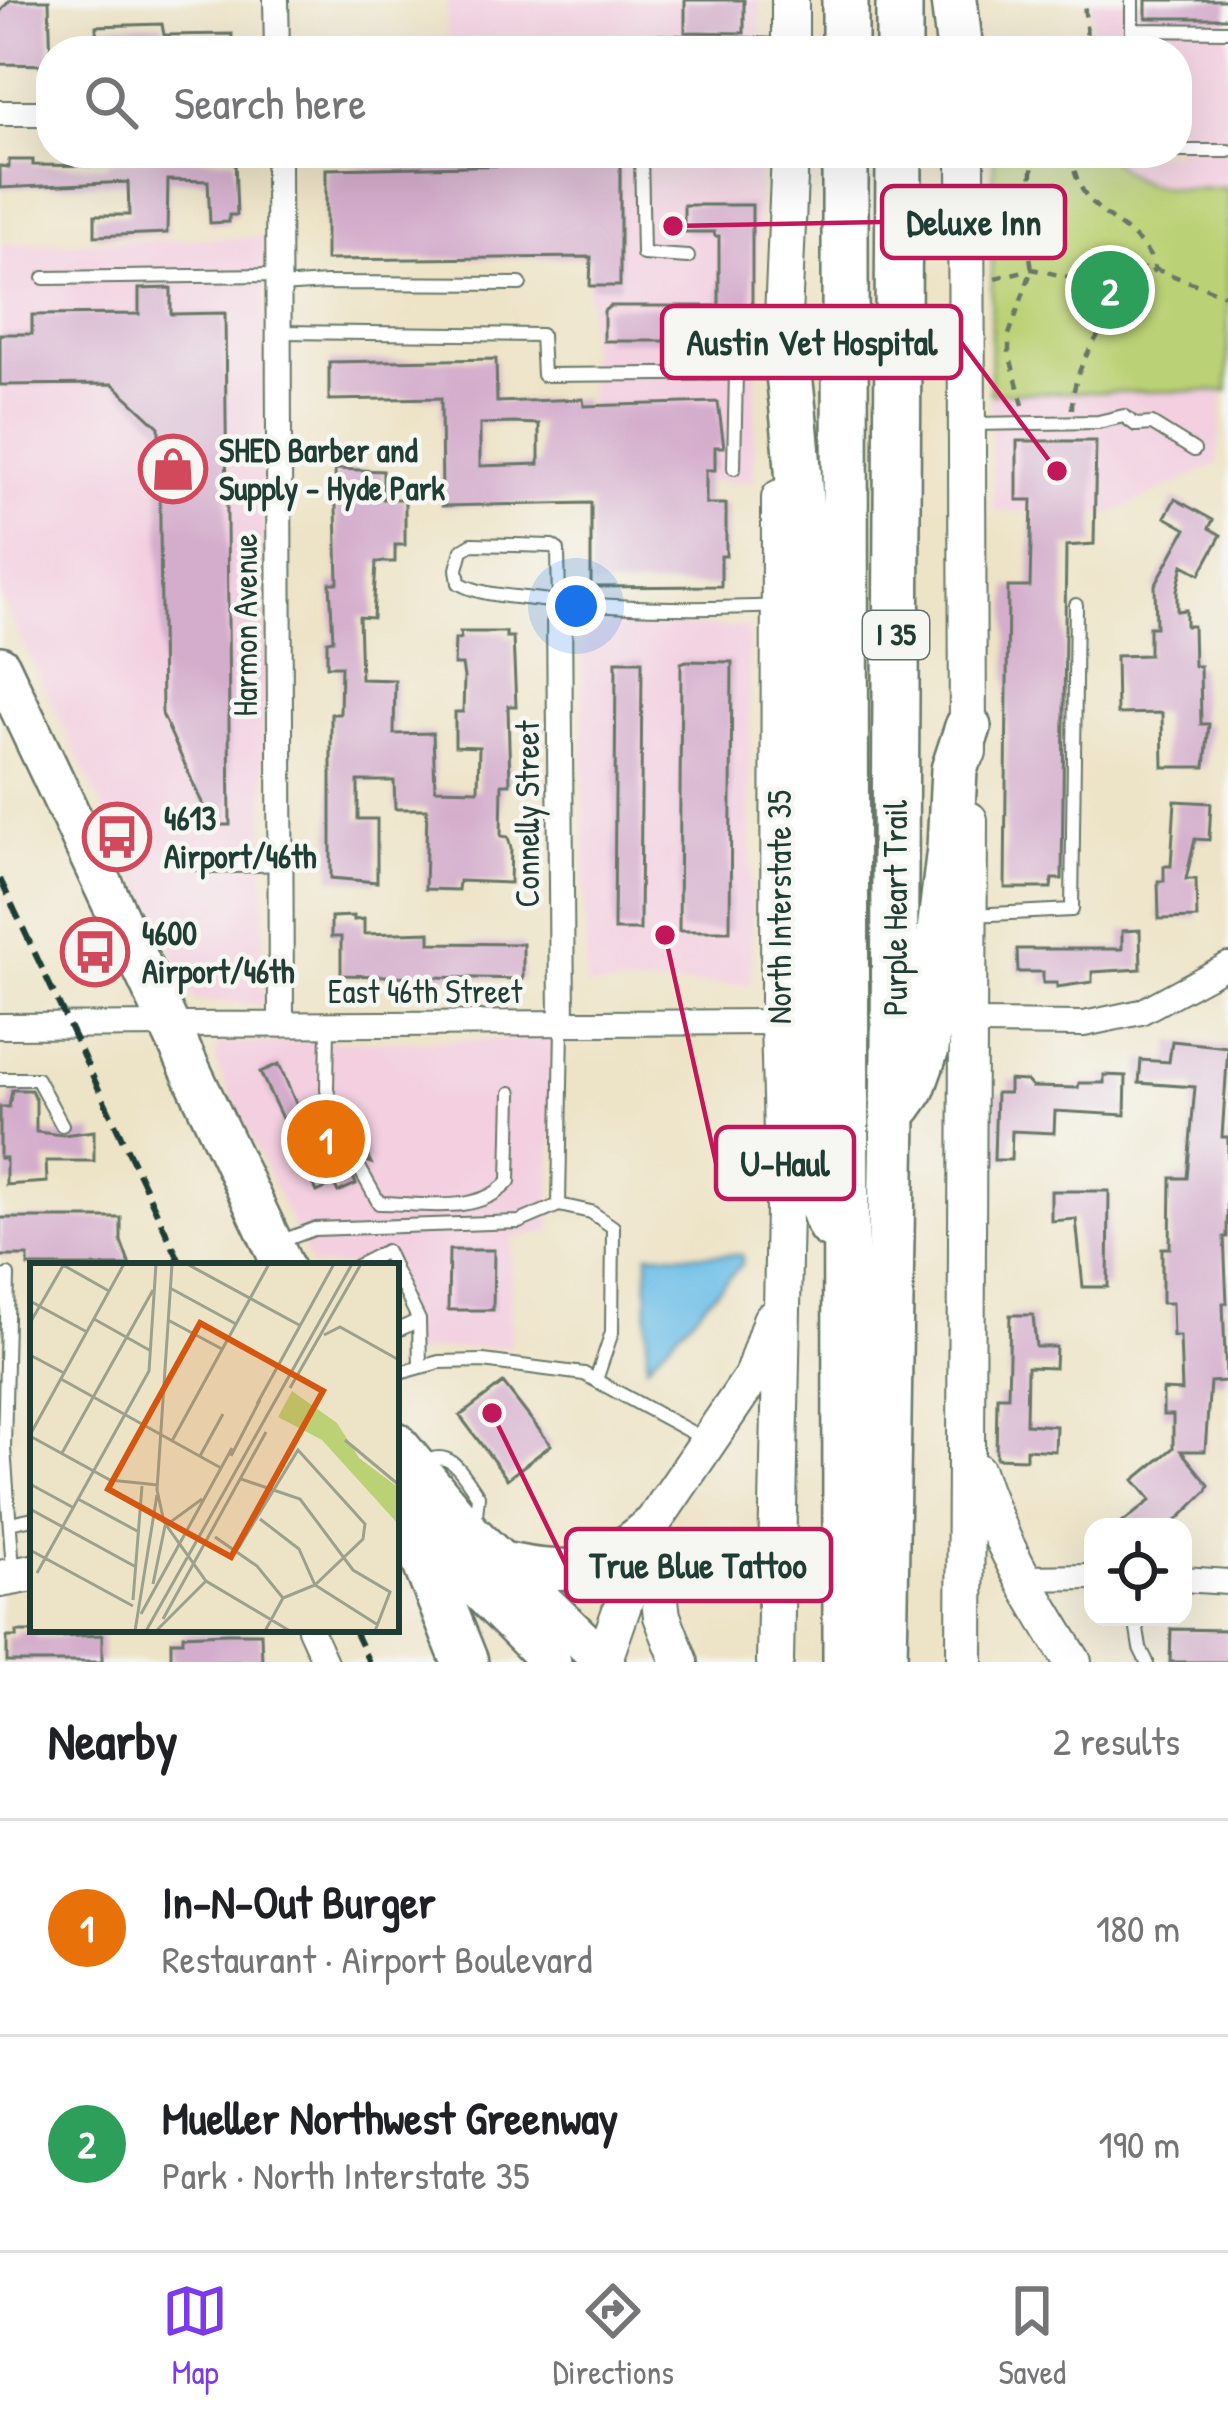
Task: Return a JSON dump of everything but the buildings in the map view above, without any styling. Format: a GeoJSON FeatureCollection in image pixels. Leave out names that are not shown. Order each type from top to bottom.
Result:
{"type":"FeatureCollection","features":[{"type":"Feature","properties":{"kind":"highway"},"geometry":{"type":"LineString","coordinates":[[845,0],[845,36]]}},
{"type":"Feature","properties":{"kind":"highway"},"geometry":{"type":"LineString","coordinates":[[899,0],[899,36]]}},
{"type":"Feature","properties":{"kind":"highway"},"geometry":{"type":"LineString","coordinates":[[954,0],[961,36]]}},
{"type":"Feature","properties":{"kind":"highway","name":"Purple Heart Trail"},"geometry":{"type":"LineString","coordinates":[[845,168],[846,1662]]}},
{"type":"Feature","properties":{"kind":"highway","name":"Purple Heart Trail"},"geometry":{"type":"LineString","coordinates":[[884,1662],[899,168]]}},
{"type":"Feature","properties":{"kind":"highway"},"geometry":{"type":"LineString","coordinates":[[782,355],[798,436],[803,531],[804,937],[811,1128],[820,1205],[848,1261]]}},
{"type":"Feature","properties":{"kind":"highway"},"geometry":{"type":"LineString","coordinates":[[892,1117],[912,1088],[926,1049],[946,892],[954,770],[968,727]]}},
{"type":"Feature","properties":{"kind":"highway"},"geometry":{"type":"LineString","coordinates":[[403,1475],[465,1662]]}},
{"type":"Feature","properties":{"kind":"main road"},"geometry":{"type":"LineString","coordinates":[[790,0],[790,36]]}},
{"type":"Feature","properties":{"kind":"main road"},"geometry":{"type":"LineString","coordinates":[[966,36],[971,0]]}},
{"type":"Feature","properties":{"kind":"main road","name":"North Interstate 35"},"geometry":{"type":"LineString","coordinates":[[775,1662],[783,1282],[779,606],[789,168]]}},
{"type":"Feature","properties":{"kind":"main road"},"geometry":{"type":"LineString","coordinates":[[965,1662],[971,1023],[966,168]]}},
{"type":"Feature","properties":{"kind":"main road"},"geometry":{"type":"LineString","coordinates":[[0,666],[278,1255]]}},
{"type":"Feature","properties":{"kind":"main road"},"geometry":{"type":"LineString","coordinates":[[403,1475],[466,1526],[604,1662],[650,1527],[752,1377],[783,1282]]}},
{"type":"Feature","properties":{"kind":"main road"},"geometry":{"type":"LineString","coordinates":[[966,1439],[989,1512],[1020,1578],[1073,1662]]}},
{"type":"Feature","properties":{"kind":"main road"},"geometry":{"type":"LineString","coordinates":[[403,1475],[442,1553],[551,1662]]}},
{"type":"Feature","properties":{"kind":"main road"},"geometry":{"type":"LineString","coordinates":[[497,1561],[553,1572],[577,1571],[604,1561],[650,1527]]}},
{"type":"Feature","properties":{"kind":"main road"},"geometry":{"type":"LineString","coordinates":[[650,1527],[662,1616],[680,1662]]}},
{"type":"Feature","properties":{"kind":"street"},"geometry":{"type":"LineString","coordinates":[[276,0],[277,36]]}},
{"type":"Feature","properties":{"kind":"street"},"geometry":{"type":"LineString","coordinates":[[0,113],[36,112]]}},
{"type":"Feature","properties":{"kind":"street","name":"Harmon Avenue"},"geometry":{"type":"LineString","coordinates":[[278,168],[280,1024]]}},
{"type":"Feature","properties":{"kind":"street","name":"Connelly Street"},"geometry":{"type":"LineString","coordinates":[[559,604],[562,1024]]}},
{"type":"Feature","properties":{"kind":"street"},"geometry":{"type":"LineString","coordinates":[[971,1023],[1084,1024],[1141,1012],[1228,965]]}},
{"type":"Feature","properties":{"kind":"street","name":"East 46th Street"},"geometry":{"type":"LineString","coordinates":[[0,1026],[779,1022]]}},
{"type":"Feature","properties":{"kind":"street"},"geometry":{"type":"LineString","coordinates":[[1020,1578],[1084,1577]]}},
{"type":"Feature","properties":{"kind":"street"},"geometry":{"type":"LineString","coordinates":[[1192,1580],[1228,1582]]}},
{"type":"Feature","properties":{"kind":"street"},"geometry":{"type":"LineString","coordinates":[[311,1632],[325,1662]]}},
{"type":"Feature","properties":{"kind":"lane"},"geometry":{"type":"LineString","coordinates":[[1132,0],[1132,36]]}},
{"type":"Feature","properties":{"kind":"lane"},"geometry":{"type":"LineString","coordinates":[[1132,30],[1228,31]]}},
{"type":"Feature","properties":{"kind":"lane"},"geometry":{"type":"LineString","coordinates":[[1192,151],[1228,151]]}},
{"type":"Feature","properties":{"kind":"lane"},"geometry":{"type":"LineString","coordinates":[[641,168],[643,254],[688,257]]}},
{"type":"Feature","properties":{"kind":"lane"},"geometry":{"type":"LineString","coordinates":[[44,278],[520,284]]}},
{"type":"Feature","properties":{"kind":"lane"},"geometry":{"type":"LineString","coordinates":[[278,332],[541,335],[543,374],[736,371],[782,355]]}},
{"type":"Feature","properties":{"kind":"lane"},"geometry":{"type":"LineString","coordinates":[[734,468],[736,371]]}},
{"type":"Feature","properties":{"kind":"lane"},"geometry":{"type":"LineString","coordinates":[[966,424],[1072,423],[1124,416],[1136,425],[1152,424],[1194,449]]}},
{"type":"Feature","properties":{"kind":"lane"},"geometry":{"type":"LineString","coordinates":[[559,604],[558,550],[552,546],[472,544],[462,550],[459,583],[469,589],[559,604],[779,606]]}},
{"type":"Feature","properties":{"kind":"lane"},"geometry":{"type":"LineString","coordinates":[[971,915],[1072,910],[1076,605]]}},
{"type":"Feature","properties":{"kind":"lane"},"geometry":{"type":"LineString","coordinates":[[187,862],[212,867],[278,864]]}},
{"type":"Feature","properties":{"kind":"lane"},"geometry":{"type":"LineString","coordinates":[[560,1205],[562,1024]]}},
{"type":"Feature","properties":{"kind":"lane"},"geometry":{"type":"LineString","coordinates":[[328,1025],[327,1090],[335,1113]]}},
{"type":"Feature","properties":{"kind":"lane"},"geometry":{"type":"LineString","coordinates":[[0,1079],[37,1079],[62,1126]]}},
{"type":"Feature","properties":{"kind":"lane"},"geometry":{"type":"LineString","coordinates":[[360,1168],[380,1203],[484,1200],[509,1181],[512,1093]]}},
{"type":"Feature","properties":{"kind":"lane"},"geometry":{"type":"LineString","coordinates":[[278,1255],[314,1229],[519,1222],[560,1205],[591,1212],[613,1227],[612,1332],[596,1380]]}},
{"type":"Feature","properties":{"kind":"lane"},"geometry":{"type":"LineString","coordinates":[[363,1263],[386,1252],[391,1263]]}},
{"type":"Feature","properties":{"kind":"lane"},"geometry":{"type":"LineString","coordinates":[[8,1275],[4,1448],[16,1576]]}},
{"type":"Feature","properties":{"kind":"lane"},"geometry":{"type":"LineString","coordinates":[[402,1298],[419,1320],[420,1367]]}},
{"type":"Feature","properties":{"kind":"lane"},"geometry":{"type":"LineString","coordinates":[[399,1330],[419,1320]]}},
{"type":"Feature","properties":{"kind":"lane"},"geometry":{"type":"LineString","coordinates":[[399,1373],[483,1361],[584,1374],[708,1442]]}},
{"type":"Feature","properties":{"kind":"lane"},"geometry":{"type":"LineString","coordinates":[[10,1523],[30,1519]]}},
{"type":"Feature","properties":{"kind":"lane"},"geometry":{"type":"LineString","coordinates":[[1136,1626],[1147,1662]]}},
{"type":"Feature","properties":{"kind":"path"},"geometry":{"type":"LineString","coordinates":[[1084,0],[1087,36]]}},
{"type":"Feature","properties":{"kind":"path"},"geometry":{"type":"LineString","coordinates":[[1024,423],[1009,335],[1032,269],[1028,221],[1032,168]]}},
{"type":"Feature","properties":{"kind":"path"},"geometry":{"type":"LineString","coordinates":[[1077,168],[1087,200],[1147,251],[1155,269]]}},
{"type":"Feature","properties":{"kind":"path"},"geometry":{"type":"LineString","coordinates":[[989,279],[1032,269],[1073,278],[1117,269],[1155,269],[1228,296]]}},
{"type":"Feature","properties":{"kind":"path"},"geometry":{"type":"LineString","coordinates":[[1072,423],[1072,386],[1081,366],[1113,311],[1155,269]]}},
{"type":"Feature","properties":{"kind":"shaded area"},"geometry":{"type":"Polygon","coordinates":[[[447,0],[760,0],[761,36],[446,36],[447,0]]]}},
{"type":"Feature","properties":{"kind":"shaded area"},"geometry":{"type":"Polygon","coordinates":[[[1092,0],[1228,0],[1228,188],[1162,189],[1116,168],[1192,168],[1192,36],[1092,36],[1092,0]]]}},
{"type":"Feature","properties":{"kind":"shaded area"},"geometry":{"type":"Polygon","coordinates":[[[587,168],[760,168],[754,481],[590,483],[587,168]]]}},
{"type":"Feature","properties":{"kind":"shaded area"},"geometry":{"type":"Polygon","coordinates":[[[264,237],[263,1005],[195,1001],[0,596],[0,244],[264,237]]]}},
{"type":"Feature","properties":{"kind":"shaded area"},"geometry":{"type":"Polygon","coordinates":[[[1223,391],[1217,465],[1110,514],[994,511],[990,393],[1223,391]]]}},
{"type":"Feature","properties":{"kind":"shaded area"},"geometry":{"type":"Polygon","coordinates":[[[582,624],[749,627],[752,984],[586,987],[582,624]]]}},
{"type":"Feature","properties":{"kind":"shaded area"},"geometry":{"type":"Polygon","coordinates":[[[553,1039],[551,1231],[512,1238],[510,1347],[433,1349],[399,1360],[399,1263],[311,1263],[215,1061],[218,1043],[553,1039]]]}},
{"type":"Feature","properties":{"kind":"green space"},"geometry":{"type":"Polygon","coordinates":[[[994,168],[1119,168],[1161,187],[1228,188],[1228,391],[990,393],[994,168]]]}},
{"type":"Feature","properties":{"kind":"water"},"geometry":{"type":"Polygon","coordinates":[[[648,1254],[742,1255],[742,1264],[647,1365],[648,1254]]]}},
{"type":"Feature","properties":{"kind":"railway"},"geometry":{"type":"LineString","coordinates":[[0,879],[181,1263]]}},
{"type":"Feature","properties":{"kind":"railway"},"geometry":{"type":"LineString","coordinates":[[354,1632],[369,1662]]}},
{"type":"Feature","properties":{"kind":"place","name":"Deluxe Inn"},"geometry":{"type":"Point","coordinates":[673,226]}},
{"type":"Feature","properties":{"kind":"place","name":"Mueller Northwest Greenway"},"geometry":{"type":"Point","coordinates":[1110,290]}},
{"type":"Feature","properties":{"kind":"place","name":"SHED Barber and Supply - Hyde Park"},"geometry":{"type":"Point","coordinates":[173,469]}},
{"type":"Feature","properties":{"kind":"place","name":"Austin Vet Hospital"},"geometry":{"type":"Point","coordinates":[1057,471]}},
{"type":"Feature","properties":{"kind":"place","name":"4613 Airport/46th"},"geometry":{"type":"Point","coordinates":[117,837]}},
{"type":"Feature","properties":{"kind":"place","name":"U-Haul"},"geometry":{"type":"Point","coordinates":[665,935]}},
{"type":"Feature","properties":{"kind":"place","name":"4600 Airport/46th"},"geometry":{"type":"Point","coordinates":[95,952]}},
{"type":"Feature","properties":{"kind":"place","name":"In-N-Out Burger"},"geometry":{"type":"Point","coordinates":[326,1139]}},
{"type":"Feature","properties":{"kind":"place","name":"True Blue Tattoo"},"geometry":{"type":"Point","coordinates":[492,1413]}}]}
